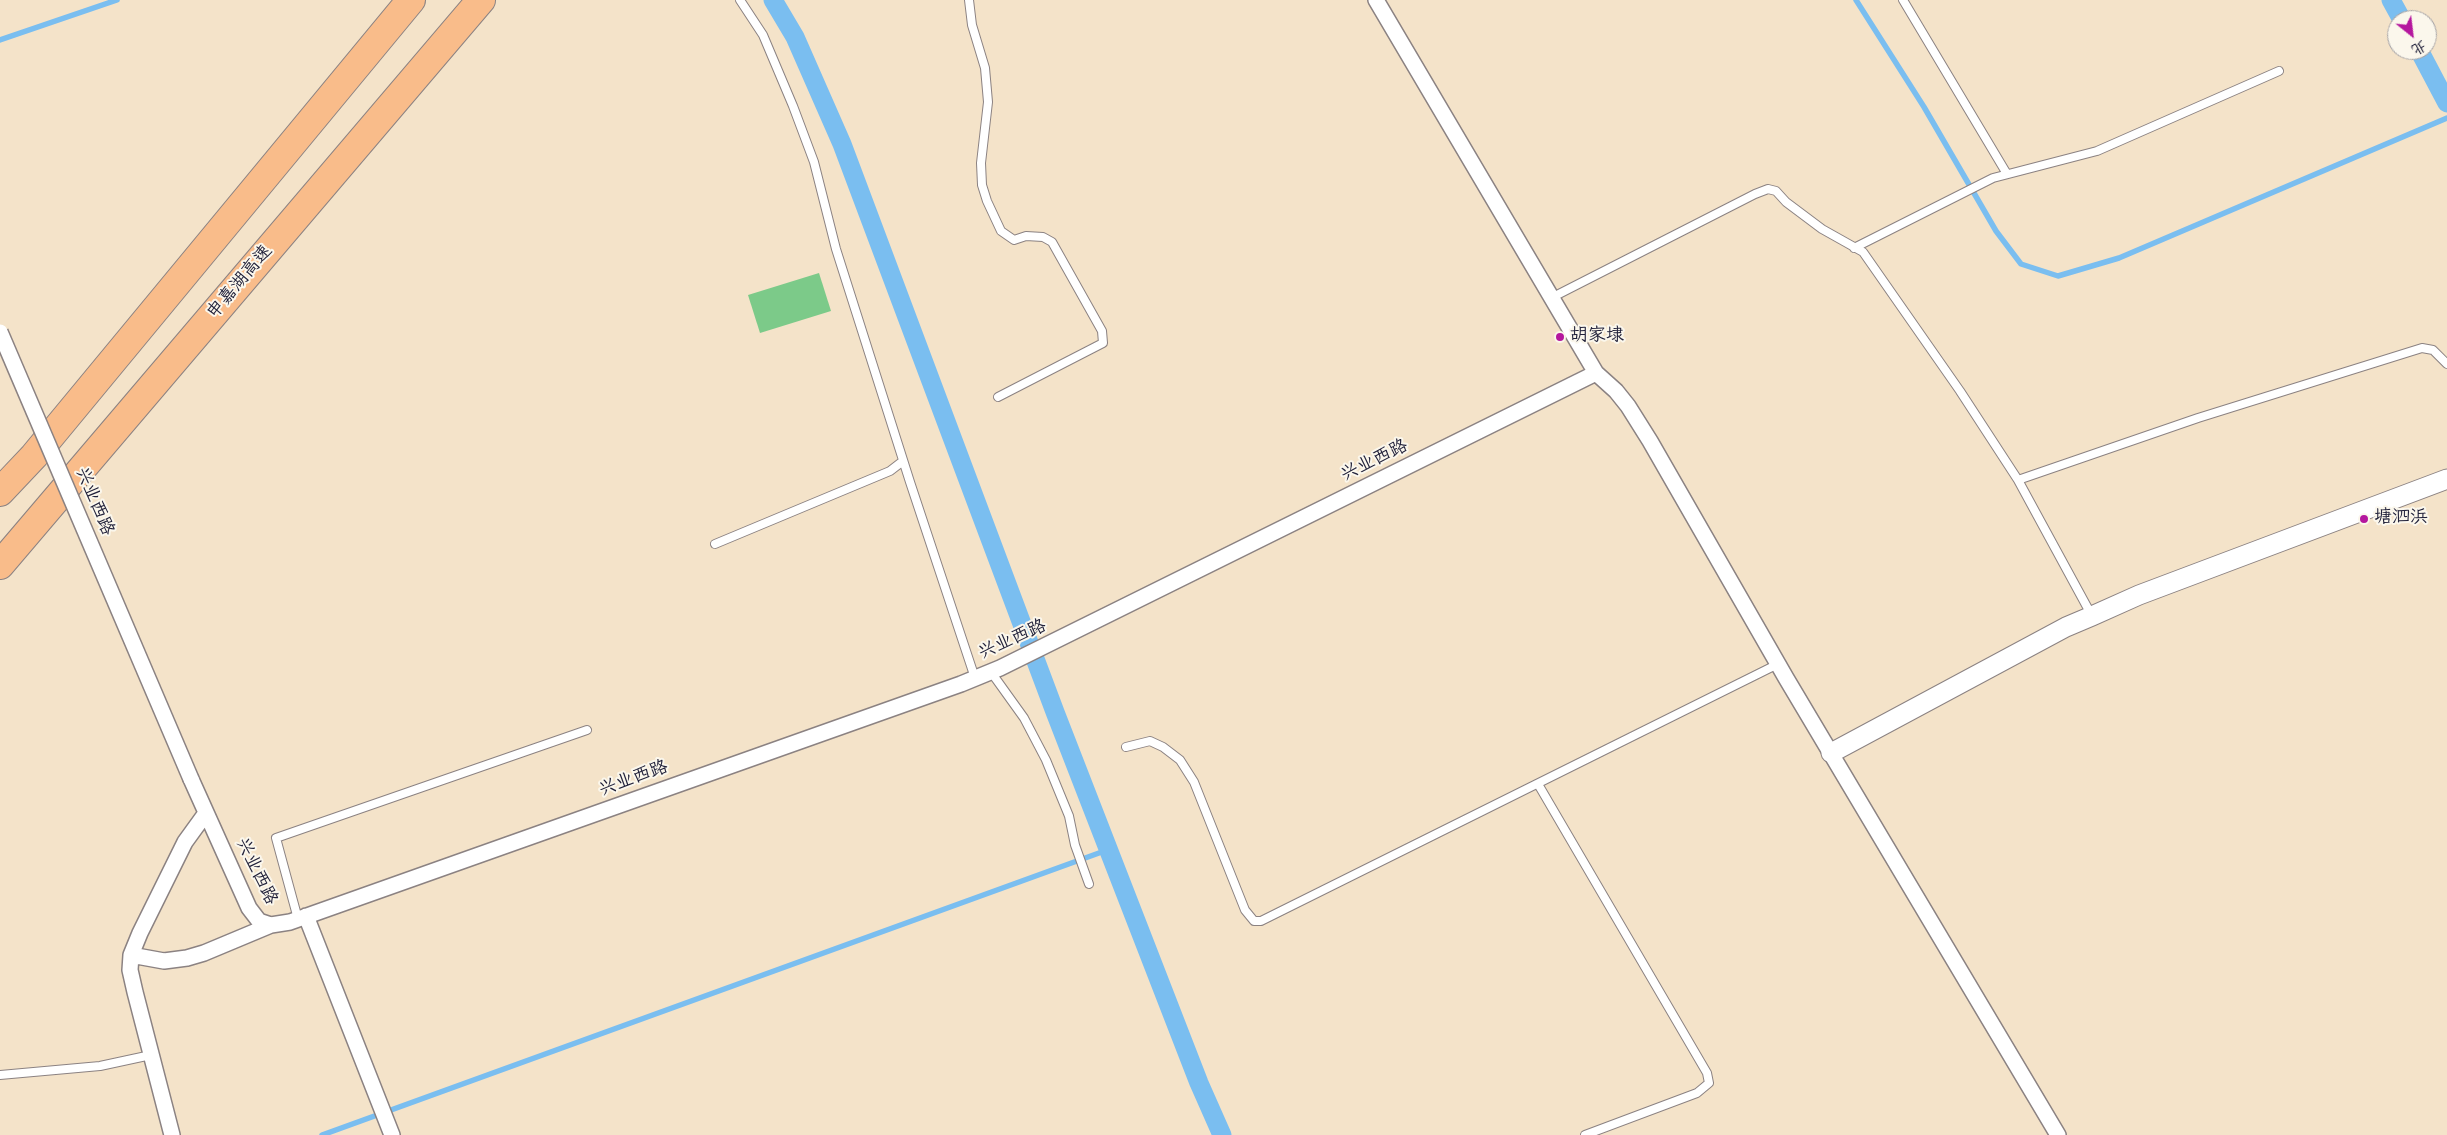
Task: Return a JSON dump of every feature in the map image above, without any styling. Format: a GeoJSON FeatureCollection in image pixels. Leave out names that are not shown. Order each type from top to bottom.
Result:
{"type":"FeatureCollection","features":[{"type":"Feature","properties":{"kind":"highway"},"geometry":{"type":"LineString","coordinates":[[0,492],[34,456],[411,0]]}},
{"type":"Feature","properties":{"kind":"highway","name":"申嘉湖高速"},"geometry":{"type":"LineString","coordinates":[[0,565],[481,0]]}},
{"type":"Feature","properties":{"kind":"street"},"geometry":{"type":"LineString","coordinates":[[1376,0],[1596,372],[1616,391],[1641,427],[1778,664],[2058,1135]]}},
{"type":"Feature","properties":{"kind":"street","name":"兴业西路"},"geometry":{"type":"LineString","coordinates":[[0,332],[191,779],[249,908],[259,921],[271,925],[302,918],[995,670],[1054,643],[1596,372]]}},
{"type":"Feature","properties":{"kind":"street"},"geometry":{"type":"LineString","coordinates":[[1831,753],[2066,627],[2139,595],[2447,478]]}},
{"type":"Feature","properties":{"kind":"street"},"geometry":{"type":"LineString","coordinates":[[172,1135],[133,985],[130,970],[131,956],[140,933],[185,842],[206,813]]}},
{"type":"Feature","properties":{"kind":"street"},"geometry":{"type":"LineString","coordinates":[[302,918],[366,1068],[392,1135]]}},
{"type":"Feature","properties":{"kind":"street"},"geometry":{"type":"LineString","coordinates":[[131,956],[164,961],[187,958],[204,953],[271,925]]}},
{"type":"Feature","properties":{"kind":"lane"},"geometry":{"type":"LineString","coordinates":[[740,0],[763,35],[814,162],[836,249],[903,461],[975,678]]}},
{"type":"Feature","properties":{"kind":"lane"},"geometry":{"type":"LineString","coordinates":[[969,0],[972,25],[985,68],[988,102],[981,164],[982,185],[986,201],[1001,231],[1014,240],[1026,236],[1043,237],[1052,242],[1102,331],[1103,343],[998,397]]}},
{"type":"Feature","properties":{"kind":"lane"},"geometry":{"type":"LineString","coordinates":[[1903,0],[2006,174]]}},
{"type":"Feature","properties":{"kind":"lane"},"geometry":{"type":"LineString","coordinates":[[1854,248],[1993,178],[2097,151],[2279,71]]}},
{"type":"Feature","properties":{"kind":"lane"},"geometry":{"type":"LineString","coordinates":[[1551,298],[1768,189],[1776,191],[1786,202],[1822,229],[1863,252],[1960,391],[2018,480],[2092,616]]}},
{"type":"Feature","properties":{"kind":"lane"},"geometry":{"type":"LineString","coordinates":[[2018,480],[2198,418],[2422,348],[2434,350],[2447,364]]}},
{"type":"Feature","properties":{"kind":"lane"},"geometry":{"type":"LineString","coordinates":[[715,544],[890,471],[903,461]]}},
{"type":"Feature","properties":{"kind":"lane"},"geometry":{"type":"LineString","coordinates":[[1126,747],[1150,741],[1163,747],[1180,760],[1194,782],[1245,910],[1254,922],[1268,918],[1778,664]]}},
{"type":"Feature","properties":{"kind":"lane"},"geometry":{"type":"LineString","coordinates":[[995,670],[1024,718],[1046,760],[1069,816],[1075,845],[1089,884]]}},
{"type":"Feature","properties":{"kind":"lane"},"geometry":{"type":"LineString","coordinates":[[302,918],[276,838],[587,730]]}},
{"type":"Feature","properties":{"kind":"lane"},"geometry":{"type":"LineString","coordinates":[[1538,784],[1707,1073],[1709,1083],[1697,1093],[1585,1135]]}},
{"type":"Feature","properties":{"kind":"lane"},"geometry":{"type":"LineString","coordinates":[[0,1075],[100,1066],[151,1055]]}},
{"type":"Feature","properties":{"kind":"green space"},"geometry":{"type":"Polygon","coordinates":[[[819,273],[831,311],[760,333],[748,295],[819,273]]]}},
{"type":"Feature","properties":{"kind":"waterway"},"geometry":{"type":"LineString","coordinates":[[0,40],[117,0]]}},
{"type":"Feature","properties":{"kind":"waterway"},"geometry":{"type":"LineString","coordinates":[[773,0],[795,37],[842,144],[1055,712],[1199,1083],[1222,1135]]}},
{"type":"Feature","properties":{"kind":"waterway"},"geometry":{"type":"LineString","coordinates":[[1856,0],[1924,107],[1996,231],[2021,264],[2058,276],[2119,258],[2447,118]]}},
{"type":"Feature","properties":{"kind":"waterway"},"geometry":{"type":"LineString","coordinates":[[2391,0],[2396,10]]}},
{"type":"Feature","properties":{"kind":"waterway"},"geometry":{"type":"LineString","coordinates":[[2424,60],[2447,103]]}},
{"type":"Feature","properties":{"kind":"waterway"},"geometry":{"type":"LineString","coordinates":[[322,1135],[1110,849]]}},
{"type":"Feature","properties":{"kind":"place","name":"胡家埭"},"geometry":{"type":"Point","coordinates":[1560,337]}},
{"type":"Feature","properties":{"kind":"place","name":"塘泗浜"},"geometry":{"type":"Point","coordinates":[2364,519]}}]}
